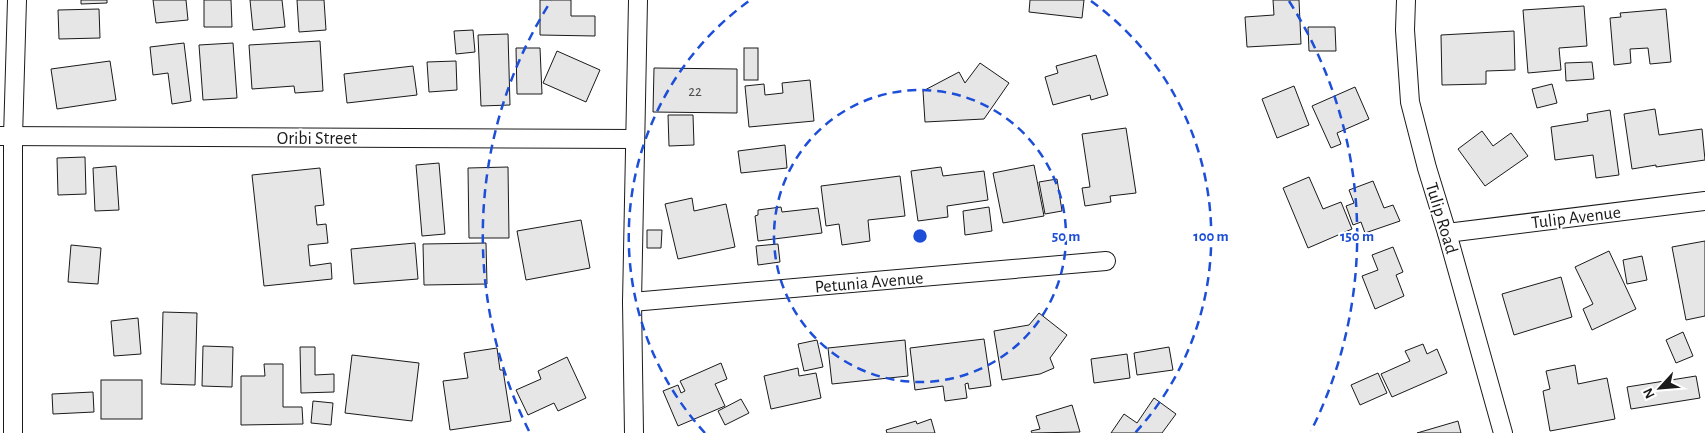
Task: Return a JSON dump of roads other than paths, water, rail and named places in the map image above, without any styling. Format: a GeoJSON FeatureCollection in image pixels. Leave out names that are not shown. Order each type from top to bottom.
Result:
{"type":"FeatureCollection","features":[{"type":"Feature","properties":{"kind":"street"},"geometry":{"type":"LineString","coordinates":[[13,433],[7,137],[16,0]]}},
{"type":"Feature","properties":{"kind":"street"},"geometry":{"type":"LineString","coordinates":[[634,433],[632,302],[638,0]]}},
{"type":"Feature","properties":{"kind":"street","name":"Tulip Road"},"geometry":{"type":"LineString","coordinates":[[1406,0],[1405,30],[1410,102],[1503,433]]}},
{"type":"Feature","properties":{"kind":"street","name":"Oribi Street"},"geometry":{"type":"LineString","coordinates":[[7,137],[635,139]]}},
{"type":"Feature","properties":{"kind":"street","name":"Tulip Avenue"},"geometry":{"type":"LineString","coordinates":[[1447,233],[1705,201]]}},
{"type":"Feature","properties":{"kind":"street","name":"Petunia Avenue"},"geometry":{"type":"LineString","coordinates":[[632,302],[1106,261]]}}]}
